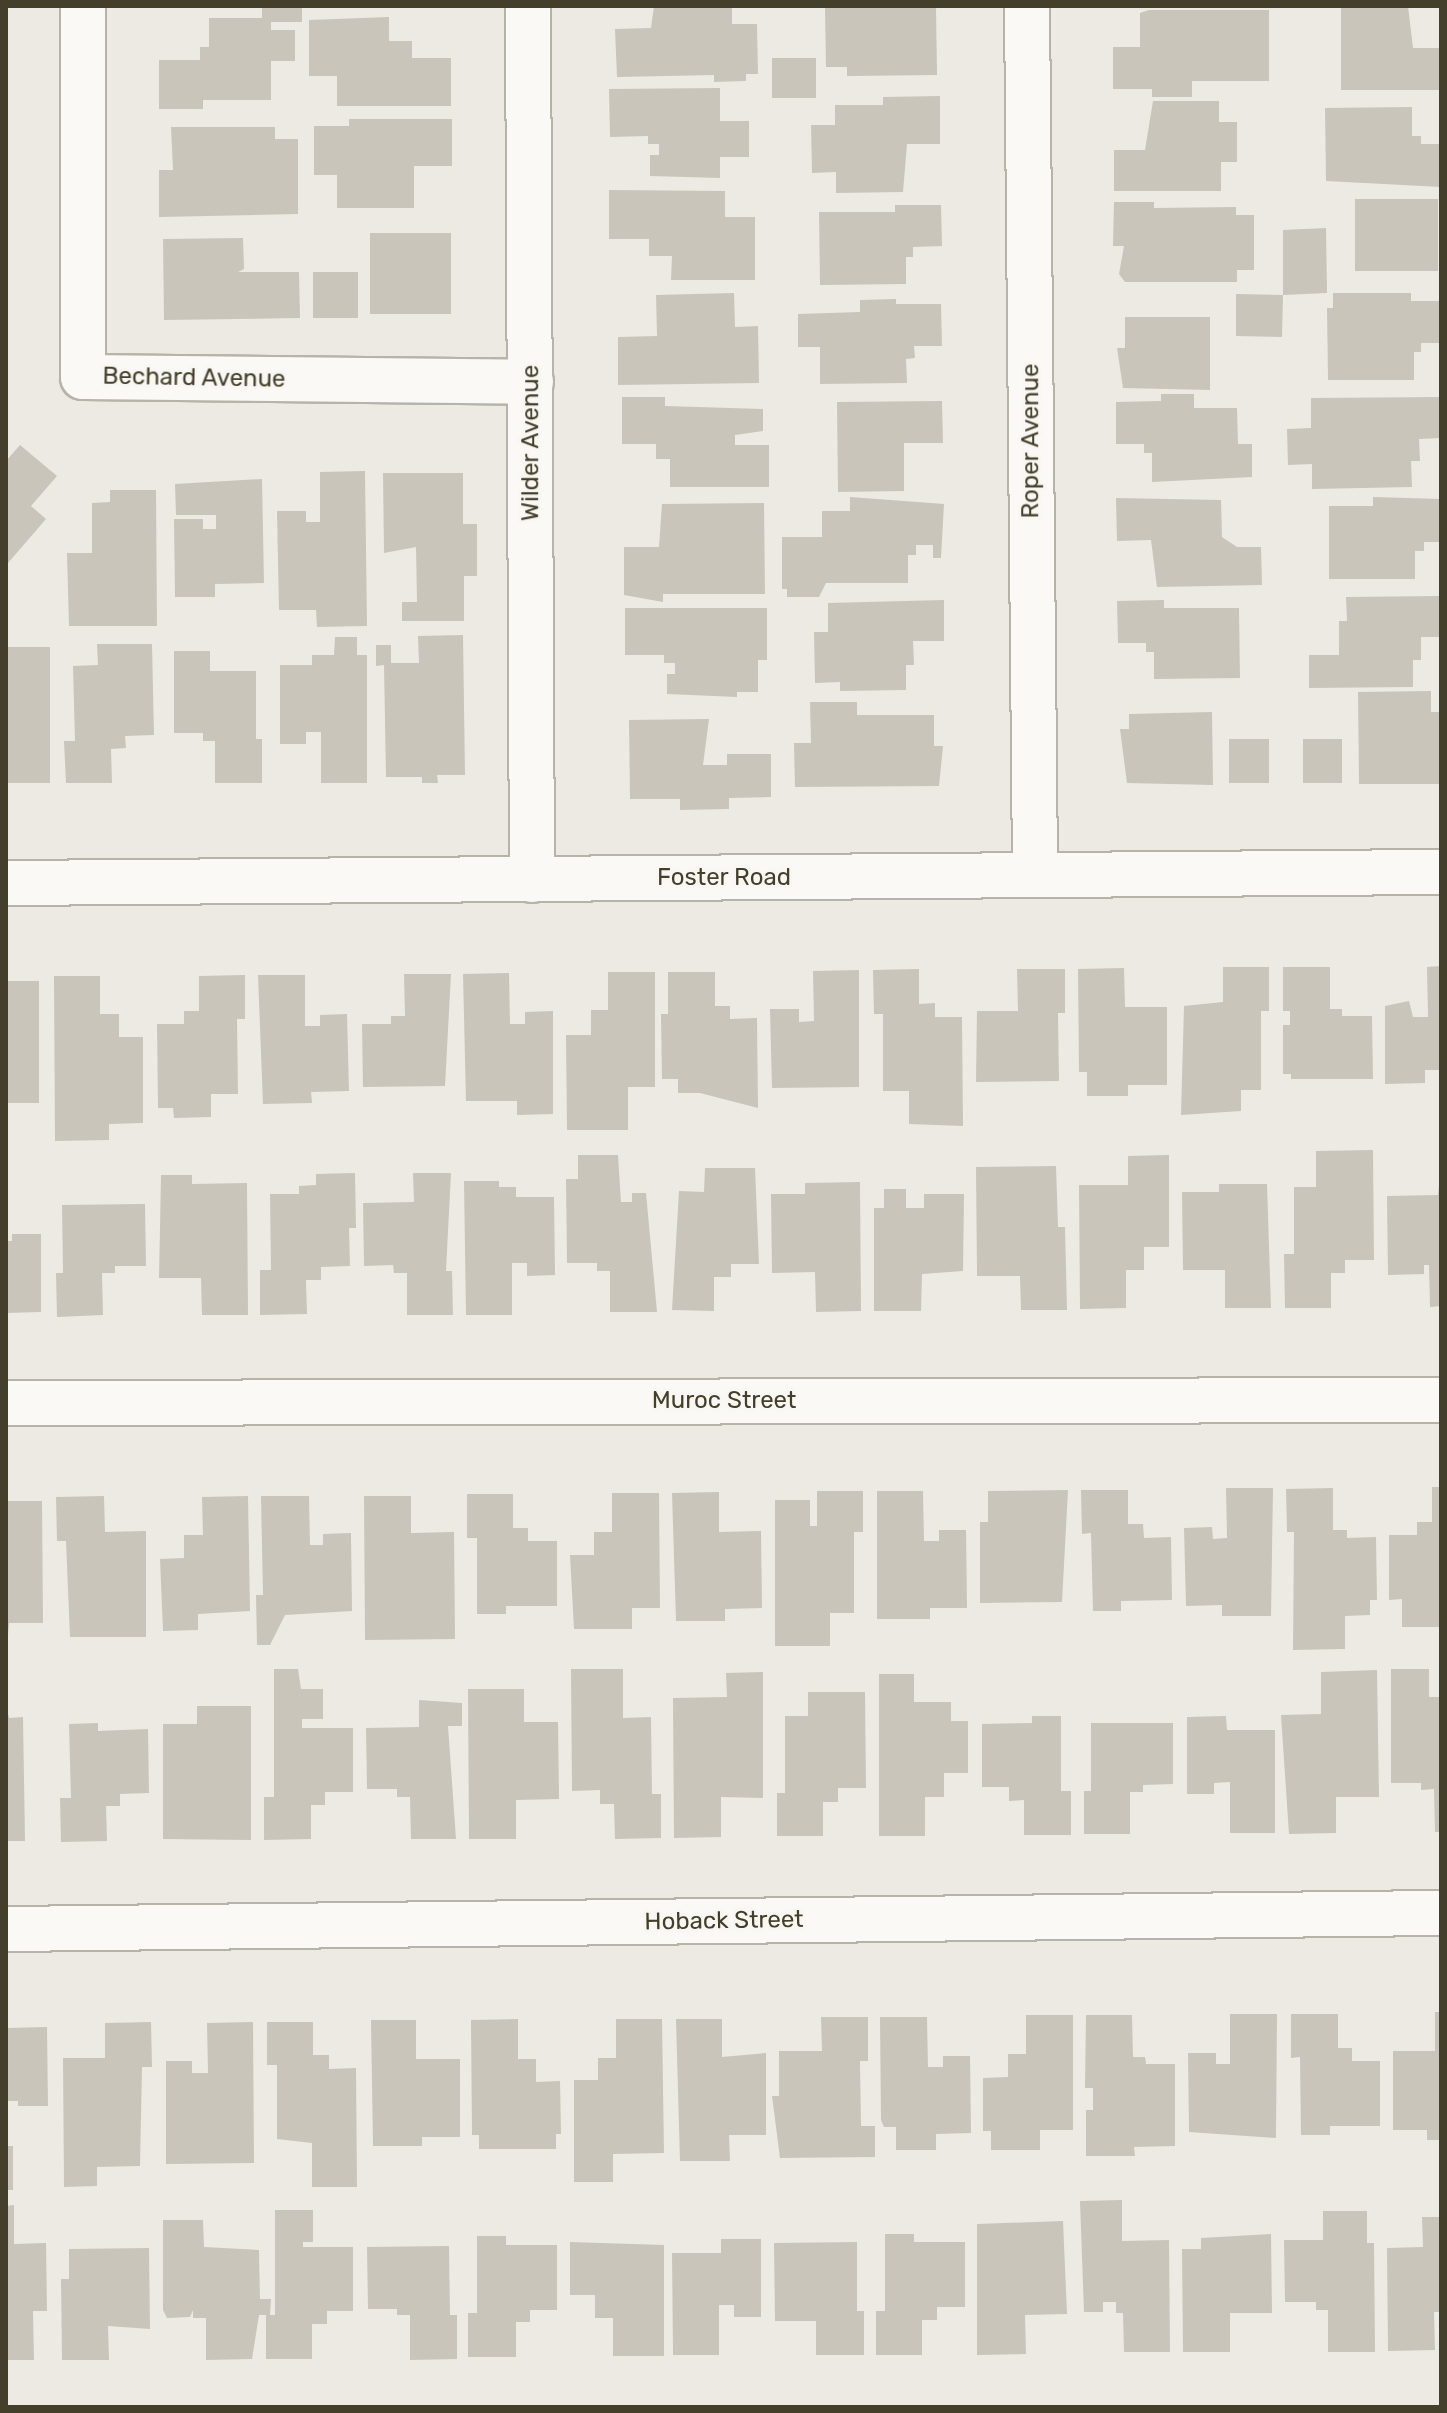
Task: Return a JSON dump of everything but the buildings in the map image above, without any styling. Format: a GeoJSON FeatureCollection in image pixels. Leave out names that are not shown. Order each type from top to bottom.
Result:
{"type":"FeatureCollection","features":[{"type":"Feature","properties":{"kind":"street","name":"Bechard Avenue"},"geometry":{"type":"LineString","coordinates":[[83,6],[83,377],[531,382]]}},
{"type":"Feature","properties":{"kind":"street","name":"Wilder Avenue"},"geometry":{"type":"LineString","coordinates":[[528,6],[532,880]]}},
{"type":"Feature","properties":{"kind":"street","name":"Roper Avenue"},"geometry":{"type":"LineString","coordinates":[[1027,6],[1035,875]]}},
{"type":"Feature","properties":{"kind":"street","name":"Foster Road"},"geometry":{"type":"LineString","coordinates":[[6,883],[1441,872]]}},
{"type":"Feature","properties":{"kind":"street","name":"Muroc Street"},"geometry":{"type":"LineString","coordinates":[[6,1403],[1441,1400]]}},
{"type":"Feature","properties":{"kind":"street","name":"Hoback Street"},"geometry":{"type":"LineString","coordinates":[[6,1929],[1441,1913]]}}]}
